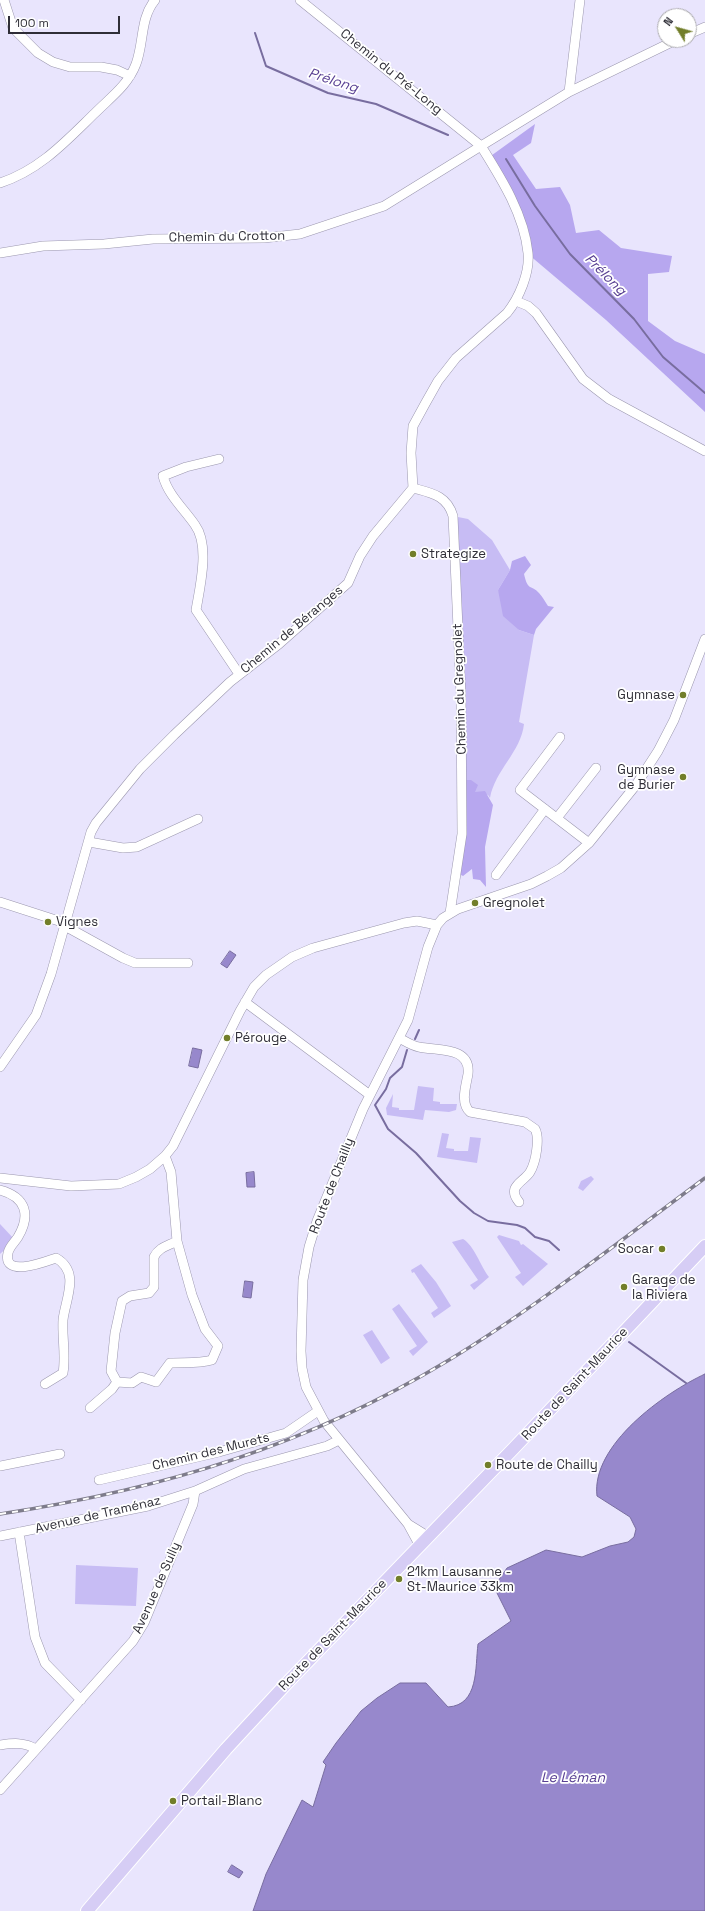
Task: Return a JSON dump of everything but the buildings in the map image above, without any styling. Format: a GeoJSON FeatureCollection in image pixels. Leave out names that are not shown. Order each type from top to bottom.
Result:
{"type":"FeatureCollection","features":[{"type":"Feature","properties":{"kind":"main road","name":"Route de Saint-Maurice"},"geometry":{"type":"LineString","coordinates":[[86,1911],[246,1727],[429,1537],[705,1246]]}},
{"type":"Feature","properties":{"kind":"street"},"geometry":{"type":"LineString","coordinates":[[4,0],[13,28],[38,53],[53,62],[70,67],[101,67],[117,70],[130,76]]}},
{"type":"Feature","properties":{"kind":"street"},"geometry":{"type":"LineString","coordinates":[[0,183],[28,171],[58,150],[124,85],[130,76],[138,55],[143,27],[150,6],[155,0]]}},
{"type":"Feature","properties":{"kind":"street","name":"Chemin du Pré-Long"},"geometry":{"type":"LineString","coordinates":[[300,0],[481,146]]}},
{"type":"Feature","properties":{"kind":"street"},"geometry":{"type":"LineString","coordinates":[[569,92],[580,0]]}},
{"type":"Feature","properties":{"kind":"street"},"geometry":{"type":"LineString","coordinates":[[413,488],[411,453],[414,426],[425,404],[438,381],[456,358],[508,313],[516,301],[528,266],[526,240],[515,206],[505,184],[481,146],[569,92],[660,48]]}},
{"type":"Feature","properties":{"kind":"street","name":"Chemin du Crotton"},"geometry":{"type":"LineString","coordinates":[[0,253],[43,246],[104,244],[153,239],[264,238],[300,234],[384,206],[481,146]]}},
{"type":"Feature","properties":{"kind":"street"},"geometry":{"type":"LineString","coordinates":[[516,301],[528,306],[536,313],[579,374],[602,394],[705,451]]}},
{"type":"Feature","properties":{"kind":"street"},"geometry":{"type":"LineString","coordinates":[[219,459],[186,467],[163,476],[165,483],[181,508],[197,526],[204,553],[196,610],[239,674]]}},
{"type":"Feature","properties":{"kind":"street","name":"Chemin de Béranges"},"geometry":{"type":"LineString","coordinates":[[0,1067],[36,1015],[51,974],[89,842],[96,823],[140,769],[174,735],[239,674],[279,644],[348,583],[364,550],[413,488]]}},
{"type":"Feature","properties":{"kind":"street","name":"Chemin du Gregnolet"},"geometry":{"type":"LineString","coordinates":[[413,488],[442,498],[451,508],[453,516],[461,694],[462,834],[450,913]]}},
{"type":"Feature","properties":{"kind":"street","name":"Route de Chailly"},"geometry":{"type":"LineString","coordinates":[[420,1546],[408,1524],[318,1411],[306,1387],[301,1361],[303,1280],[306,1258],[317,1221],[370,1094],[399,1038],[412,1007],[428,947],[437,925],[450,913],[531,884],[562,868],[589,842],[634,788],[660,747],[674,720],[705,638]]}},
{"type":"Feature","properties":{"kind":"street"},"geometry":{"type":"LineString","coordinates":[[560,737],[520,790],[589,842]]}},
{"type":"Feature","properties":{"kind":"street"},"geometry":{"type":"LineString","coordinates":[[557,818],[596,768]]}},
{"type":"Feature","properties":{"kind":"street"},"geometry":{"type":"LineString","coordinates":[[496,875],[546,810]]}},
{"type":"Feature","properties":{"kind":"street"},"geometry":{"type":"LineString","coordinates":[[89,842],[123,848],[137,847],[198,819]]}},
{"type":"Feature","properties":{"kind":"street"},"geometry":{"type":"LineString","coordinates":[[0,902],[65,924],[122,958],[135,963],[188,963]]}},
{"type":"Feature","properties":{"kind":"street"},"geometry":{"type":"LineString","coordinates":[[0,1178],[72,1186],[119,1184],[136,1178],[150,1169],[165,1156],[181,1131],[245,1002],[254,987],[278,965],[313,948],[404,923],[417,921],[437,925]]}},
{"type":"Feature","properties":{"kind":"street"},"geometry":{"type":"LineString","coordinates":[[245,1002],[370,1094]]}},
{"type":"Feature","properties":{"kind":"street"},"geometry":{"type":"LineString","coordinates":[[399,1038],[418,1047],[456,1052],[463,1056],[468,1066],[465,1102],[470,1112],[525,1122],[535,1129],[537,1136],[533,1166],[527,1176],[519,1182],[515,1190],[515,1195],[519,1202]]}},
{"type":"Feature","properties":{"kind":"street"},"geometry":{"type":"LineString","coordinates":[[117,1382],[132,1383],[141,1377],[156,1382],[170,1363],[201,1363],[212,1360],[218,1346],[205,1329],[192,1295],[177,1241],[172,1172],[165,1156]]}},
{"type":"Feature","properties":{"kind":"street"},"geometry":{"type":"LineString","coordinates":[[0,1190],[9,1193],[20,1200],[24,1206],[26,1217],[19,1236],[8,1252],[8,1258],[11,1263],[16,1267],[25,1268],[56,1258],[63,1262],[68,1273],[71,1287],[63,1321],[65,1360],[63,1373],[45,1384]]}},
{"type":"Feature","properties":{"kind":"street"},"geometry":{"type":"LineString","coordinates":[[117,1382],[111,1371],[116,1325],[122,1301],[130,1296],[149,1293],[154,1287],[154,1257],[156,1253],[161,1248],[177,1241]]}},
{"type":"Feature","properties":{"kind":"street"},"geometry":{"type":"LineString","coordinates":[[90,1408],[112,1389],[117,1382]]}},
{"type":"Feature","properties":{"kind":"street","name":"Chemin des Murets"},"geometry":{"type":"LineString","coordinates":[[99,1480],[219,1452],[286,1433],[318,1411]]}},
{"type":"Feature","properties":{"kind":"street"},"geometry":{"type":"LineString","coordinates":[[195,1491],[244,1469],[327,1446],[340,1440]]}},
{"type":"Feature","properties":{"kind":"street"},"geometry":{"type":"LineString","coordinates":[[0,1466],[60,1454]]}},
{"type":"Feature","properties":{"kind":"street","name":"Avenue de Traménaz"},"geometry":{"type":"LineString","coordinates":[[0,1536],[141,1507],[195,1491]]}},
{"type":"Feature","properties":{"kind":"street","name":"Avenue de Sully"},"geometry":{"type":"LineString","coordinates":[[0,1790],[129,1646],[144,1623],[193,1504],[195,1491]]}},
{"type":"Feature","properties":{"kind":"street","name":"Route de Chailly"},"geometry":{"type":"LineString","coordinates":[[408,1524],[429,1537]]}},
{"type":"Feature","properties":{"kind":"street"},"geometry":{"type":"LineString","coordinates":[[19,1532],[35,1637],[45,1663],[81,1700]]}},
{"type":"Feature","properties":{"kind":"street"},"geometry":{"type":"LineString","coordinates":[[0,1745],[20,1744],[28,1745],[36,1749]]}},
{"type":"Feature","properties":{"kind":"shaded area"},"geometry":{"type":"Polygon","coordinates":[[[535,124],[531,143],[513,155],[536,189],[560,187],[570,205],[576,233],[599,230],[621,248],[672,256],[669,272],[648,274],[648,321],[675,341],[705,354],[705,412],[606,320],[528,254],[526,240],[488,158],[535,124]]]}},
{"type":"Feature","properties":{"kind":"shaded area"},"geometry":{"type":"Polygon","coordinates":[[[453,516],[468,519],[492,540],[510,570],[498,590],[519,630],[534,635],[519,722],[524,724],[522,734],[497,779],[490,798],[488,795],[475,792],[465,780],[453,516]]]}},
{"type":"Feature","properties":{"kind":"shaded area"},"geometry":{"type":"Polygon","coordinates":[[[525,556],[531,565],[524,574],[528,586],[536,590],[542,596],[548,606],[554,607],[536,629],[534,635],[519,630],[503,616],[498,590],[510,570],[512,561],[525,556]]]}},
{"type":"Feature","properties":{"kind":"shaded area"},"geometry":{"type":"Polygon","coordinates":[[[465,780],[471,780],[478,785],[475,792],[485,791],[493,805],[485,847],[486,887],[480,880],[473,879],[472,869],[463,876],[459,874],[465,780]]]}},
{"type":"Feature","properties":{"kind":"shaded area"},"geometry":{"type":"Polygon","coordinates":[[[418,1086],[434,1088],[433,1101],[440,1102],[440,1104],[457,1104],[456,1110],[449,1112],[425,1110],[423,1120],[387,1115],[386,1108],[393,1094],[392,1107],[399,1108],[399,1110],[414,1110],[418,1086]]]}},
{"type":"Feature","properties":{"kind":"shaded area"},"geometry":{"type":"Polygon","coordinates":[[[442,1133],[449,1134],[446,1148],[454,1149],[454,1151],[468,1151],[470,1137],[481,1138],[477,1163],[437,1157],[442,1133]]]}},
{"type":"Feature","properties":{"kind":"shaded area"},"geometry":{"type":"Polygon","coordinates":[[[591,1176],[594,1179],[583,1191],[578,1188],[581,1181],[591,1176]]]}},
{"type":"Feature","properties":{"kind":"shaded area"},"geometry":{"type":"Polygon","coordinates":[[[0,1224],[15,1240],[0,1254],[0,1224]]]}},
{"type":"Feature","properties":{"kind":"shaded area"},"geometry":{"type":"Polygon","coordinates":[[[499,1235],[519,1241],[521,1245],[523,1244],[548,1264],[523,1286],[515,1277],[521,1273],[497,1237],[499,1235]]]}},
{"type":"Feature","properties":{"kind":"shaded area"},"geometry":{"type":"Polygon","coordinates":[[[463,1239],[471,1246],[489,1277],[474,1290],[470,1285],[478,1280],[452,1242],[463,1239]]]}},
{"type":"Feature","properties":{"kind":"shaded area"},"geometry":{"type":"Polygon","coordinates":[[[421,1264],[436,1282],[451,1306],[434,1318],[431,1313],[438,1308],[414,1272],[412,1273],[411,1270],[421,1264]]]}},
{"type":"Feature","properties":{"kind":"shaded area"},"geometry":{"type":"Polygon","coordinates":[[[399,1304],[428,1342],[413,1356],[409,1351],[417,1346],[392,1309],[399,1304]]]}},
{"type":"Feature","properties":{"kind":"shaded area"},"geometry":{"type":"Polygon","coordinates":[[[372,1330],[390,1358],[381,1364],[363,1335],[372,1330]]]}},
{"type":"Feature","properties":{"kind":"shaded area"},"geometry":{"type":"Polygon","coordinates":[[[76,1565],[138,1568],[136,1606],[75,1604],[76,1565]]]}},
{"type":"Feature","properties":{"kind":"water"},"geometry":{"type":"Polygon","coordinates":[[[230,951],[236,955],[227,968],[221,964],[230,951]]]}},
{"type":"Feature","properties":{"kind":"water"},"geometry":{"type":"Polygon","coordinates":[[[193,1048],[202,1050],[198,1068],[189,1066],[193,1048]]]}},
{"type":"Feature","properties":{"kind":"water"},"geometry":{"type":"Polygon","coordinates":[[[254,1172],[255,1187],[247,1187],[246,1173],[254,1172]]]}},
{"type":"Feature","properties":{"kind":"water"},"geometry":{"type":"Polygon","coordinates":[[[245,1281],[253,1282],[251,1298],[243,1297],[245,1281]]]}},
{"type":"Feature","properties":{"kind":"water","name":"Le Léman"},"geometry":{"type":"Polygon","coordinates":[[[705,1374],[705,1911],[253,1911],[266,1874],[302,1800],[313,1807],[326,1765],[323,1762],[361,1711],[377,1698],[400,1683],[426,1683],[448,1707],[458,1705],[465,1700],[474,1684],[478,1644],[511,1621],[494,1587],[507,1568],[546,1550],[582,1557],[610,1546],[628,1542],[634,1537],[636,1529],[630,1517],[597,1496],[598,1477],[606,1458],[618,1440],[633,1423],[670,1394],[705,1374]]]}},
{"type":"Feature","properties":{"kind":"water"},"geometry":{"type":"Polygon","coordinates":[[[232,1865],[243,1872],[239,1878],[228,1872],[232,1865]]]}},
{"type":"Feature","properties":{"kind":"waterway","name":"Prélong"},"geometry":{"type":"LineString","coordinates":[[255,33],[266,66],[328,93],[376,104],[448,135]]}},
{"type":"Feature","properties":{"kind":"waterway","name":"Prélong"},"geometry":{"type":"LineString","coordinates":[[506,159],[535,206],[570,254],[634,319],[663,357],[705,393]]}},
{"type":"Feature","properties":{"kind":"waterway"},"geometry":{"type":"LineString","coordinates":[[415,1039],[419,1030]]}},
{"type":"Feature","properties":{"kind":"waterway"},"geometry":{"type":"LineString","coordinates":[[407,1050],[402,1067],[390,1078],[386,1089],[375,1105],[388,1129],[416,1153],[460,1201],[474,1213],[488,1221],[517,1225],[525,1228],[535,1237],[549,1241],[559,1250]]}},
{"type":"Feature","properties":{"kind":"waterway"},"geometry":{"type":"LineString","coordinates":[[629,1342],[686,1383]]}},
{"type":"Feature","properties":{"kind":"railway"},"geometry":{"type":"LineString","coordinates":[[0,1514],[61,1504],[176,1477],[232,1460],[287,1440],[342,1417],[449,1360],[515,1318],[705,1178]]}},
{"type":"Feature","properties":{"kind":"place","name":"Strategize"},"geometry":{"type":"Point","coordinates":[413,554]}},
{"type":"Feature","properties":{"kind":"place","name":"Gymnase"},"geometry":{"type":"Point","coordinates":[683,695]}},
{"type":"Feature","properties":{"kind":"place","name":"Gymnase de Burier"},"geometry":{"type":"Point","coordinates":[683,777]}},
{"type":"Feature","properties":{"kind":"place","name":"Gregnolet"},"geometry":{"type":"Point","coordinates":[475,903]}},
{"type":"Feature","properties":{"kind":"place","name":"Vignes"},"geometry":{"type":"Point","coordinates":[48,922]}},
{"type":"Feature","properties":{"kind":"place","name":"Pérouge"},"geometry":{"type":"Point","coordinates":[227,1038]}},
{"type":"Feature","properties":{"kind":"place","name":"Socar"},"geometry":{"type":"Point","coordinates":[662,1249]}},
{"type":"Feature","properties":{"kind":"place","name":"Garage de la Riviera"},"geometry":{"type":"Point","coordinates":[624,1287]}},
{"type":"Feature","properties":{"kind":"place","name":"Route de Chailly"},"geometry":{"type":"Point","coordinates":[488,1465]}},
{"type":"Feature","properties":{"kind":"place","name":"21km Lausanne - St-Maurice 33km"},"geometry":{"type":"Point","coordinates":[399,1579]}},
{"type":"Feature","properties":{"kind":"place","name":"Portail-Blanc"},"geometry":{"type":"Point","coordinates":[173,1801]}}]}
